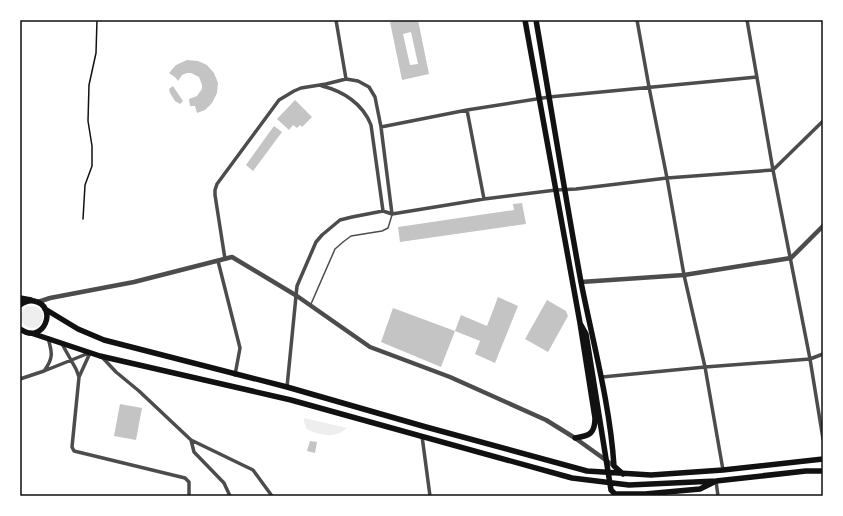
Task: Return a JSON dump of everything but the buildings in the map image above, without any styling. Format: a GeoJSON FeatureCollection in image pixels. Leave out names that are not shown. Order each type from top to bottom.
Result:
{"type":"FeatureCollection","features":[{"type":"Feature","properties":{"kind":"main road"},"geometry":{"type":"LineString","coordinates":[[525,20],[580,323],[595,418],[595,426],[591,433],[585,437],[575,438]]}},
{"type":"Feature","properties":{"kind":"main road"},"geometry":{"type":"LineString","coordinates":[[536,20],[581,282],[602,377],[613,440],[614,466],[624,474]]}},
{"type":"Feature","properties":{"kind":"main road"},"geometry":{"type":"LineString","coordinates":[[20,298],[35,302],[78,329],[104,340],[287,387],[587,471],[651,475],[723,470],[823,459]]}},
{"type":"Feature","properties":{"kind":"main road"},"geometry":{"type":"LineString","coordinates":[[20,305],[28,301],[35,302]]}},
{"type":"Feature","properties":{"kind":"main road"},"geometry":{"type":"LineString","coordinates":[[31,333],[36,332],[45,325],[47,314],[45,309]]}},
{"type":"Feature","properties":{"kind":"main road"},"geometry":{"type":"LineString","coordinates":[[580,323],[586,334],[611,490],[615,494],[645,494],[700,489],[716,481]]}},
{"type":"Feature","properties":{"kind":"main road"},"geometry":{"type":"LineString","coordinates":[[20,330],[61,342],[100,356],[292,400],[572,478],[629,486],[716,481],[806,471],[823,471]]}},
{"type":"Feature","properties":{"kind":"street"},"geometry":{"type":"LineString","coordinates":[[336,20],[346,79]]}},
{"type":"Feature","properties":{"kind":"street"},"geometry":{"type":"LineString","coordinates":[[637,20],[648,87],[667,178],[684,275],[705,367],[723,470]]}},
{"type":"Feature","properties":{"kind":"street"},"geometry":{"type":"LineString","coordinates":[[747,20],[773,170],[810,360],[823,439]]}},
{"type":"Feature","properties":{"kind":"street"},"geometry":{"type":"LineString","coordinates":[[381,127],[466,110],[549,97],[757,77]]}},
{"type":"Feature","properties":{"kind":"street"},"geometry":{"type":"LineString","coordinates":[[225,259],[215,195],[217,184],[279,100],[301,88],[346,79],[358,81],[369,87],[375,97],[381,127],[392,214]]}},
{"type":"Feature","properties":{"kind":"street"},"geometry":{"type":"LineString","coordinates":[[321,85],[344,94],[368,115],[371,125],[383,211]]}},
{"type":"Feature","properties":{"kind":"street"},"geometry":{"type":"LineString","coordinates":[[466,110],[484,199]]}},
{"type":"Feature","properties":{"kind":"street"},"geometry":{"type":"LineString","coordinates":[[287,387],[297,286],[316,242],[340,220],[383,211],[392,214],[484,199],[556,190],[667,178],[773,170],[823,121]]}},
{"type":"Feature","properties":{"kind":"street"},"geometry":{"type":"LineString","coordinates":[[581,282],[684,275],[791,258],[823,226]]}},
{"type":"Feature","properties":{"kind":"street"},"geometry":{"type":"LineString","coordinates":[[35,302],[134,282],[232,257],[297,296],[370,347],[450,377],[546,420],[575,438],[614,466]]}},
{"type":"Feature","properties":{"kind":"street"},"geometry":{"type":"LineString","coordinates":[[218,261],[240,348],[235,374]]}},
{"type":"Feature","properties":{"kind":"street"},"geometry":{"type":"LineString","coordinates":[[44,371],[50,363],[52,355],[48,338]]}},
{"type":"Feature","properties":{"kind":"street"},"geometry":{"type":"LineString","coordinates":[[61,342],[72,360],[79,377]]}},
{"type":"Feature","properties":{"kind":"street"},"geometry":{"type":"LineString","coordinates":[[20,379],[90,353]]}},
{"type":"Feature","properties":{"kind":"street"},"geometry":{"type":"LineString","coordinates":[[90,353],[79,377],[72,447],[74,451],[185,478],[189,482],[189,496]]}},
{"type":"Feature","properties":{"kind":"street"},"geometry":{"type":"LineString","coordinates":[[602,377],[705,367],[810,360],[823,354]]}},
{"type":"Feature","properties":{"kind":"street"},"geometry":{"type":"LineString","coordinates":[[100,356],[191,440],[253,470],[272,496]]}},
{"type":"Feature","properties":{"kind":"street"},"geometry":{"type":"LineString","coordinates":[[422,436],[430,496]]}},
{"type":"Feature","properties":{"kind":"street"},"geometry":{"type":"LineString","coordinates":[[191,440],[194,452],[224,483],[230,496]]}},
{"type":"Feature","properties":{"kind":"street"},"geometry":{"type":"LineString","coordinates":[[716,481],[718,496]]}},
{"type":"Feature","properties":{"kind":"lane"},"geometry":{"type":"LineString","coordinates":[[311,306],[335,249],[351,236],[382,231],[388,228],[392,214]]}},
{"type":"Feature","properties":{"kind":"path"},"geometry":{"type":"LineString","coordinates":[[83,219],[85,184],[92,166],[88,114],[89,85],[96,53],[97,20]]}},
{"type":"Feature","properties":{"kind":"shaded area"},"geometry":{"type":"Polygon","coordinates":[[[32,306],[40,309],[43,317],[40,325],[32,328],[24,325],[21,317],[24,309],[32,306]]]}},
{"type":"Feature","properties":{"kind":"shaded area"},"geometry":{"type":"Polygon","coordinates":[[[304,418],[347,428],[338,434],[323,435],[307,429],[304,418]]]}}]}
